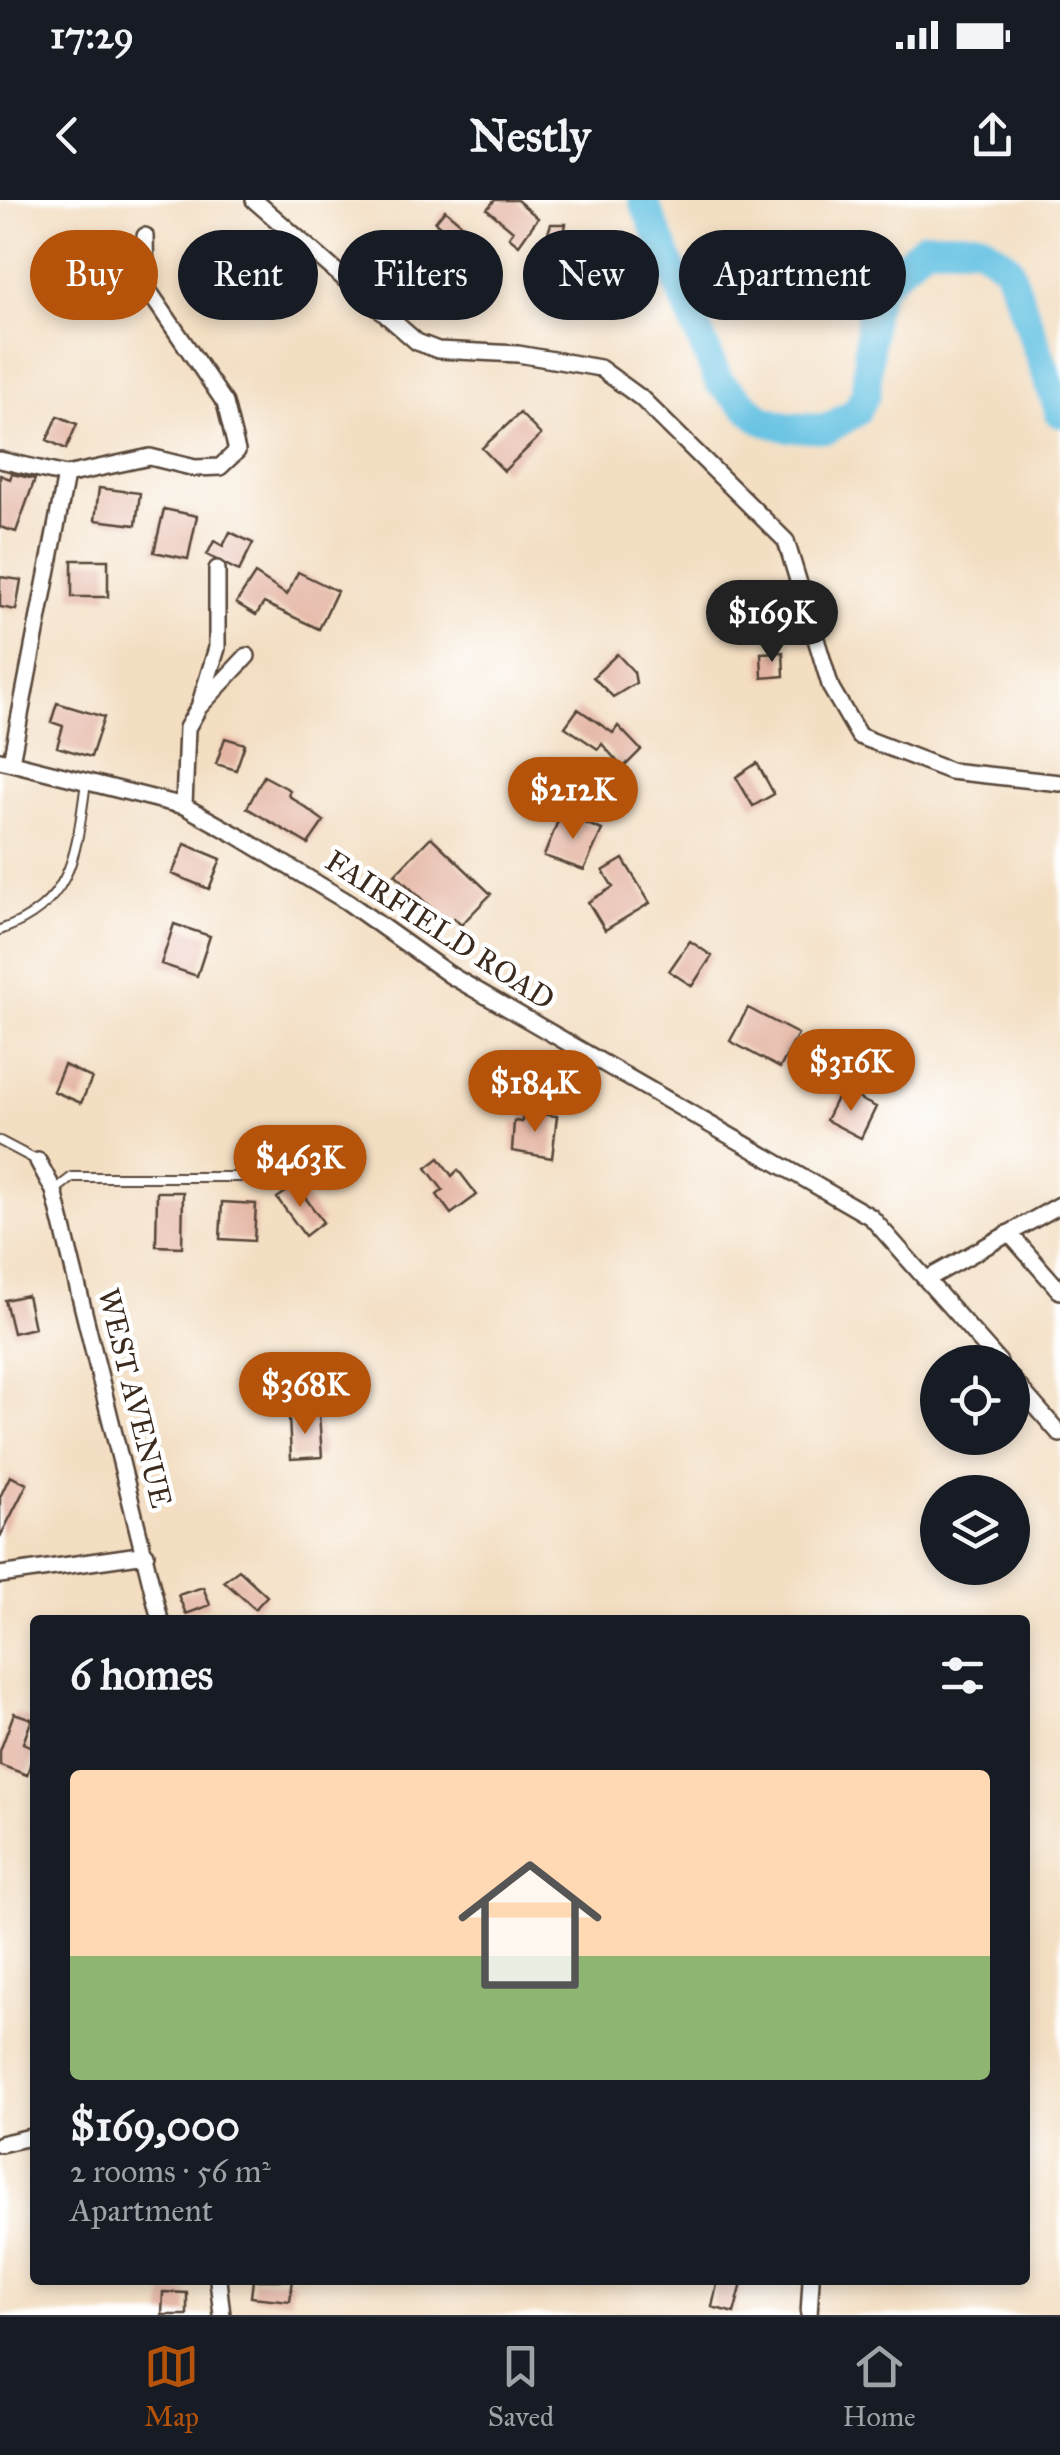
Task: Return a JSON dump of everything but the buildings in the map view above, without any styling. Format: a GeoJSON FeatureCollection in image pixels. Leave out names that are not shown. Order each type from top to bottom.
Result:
{"type":"FeatureCollection","features":[{"type":"Feature","properties":{"kind":"street"},"geometry":{"type":"LineString","coordinates":[[254,200],[418,342],[438,350],[518,354],[600,368],[641,398],[786,542],[831,688],[858,736],[950,771],[1060,783]]}},
{"type":"Feature","properties":{"kind":"street"},"geometry":{"type":"LineString","coordinates":[[0,460],[66,475],[150,457],[195,468],[220,468],[237,451],[225,403],[158,305]]}},
{"type":"Feature","properties":{"kind":"street"},"geometry":{"type":"LineString","coordinates":[[6,761],[66,475]]}},
{"type":"Feature","properties":{"kind":"street"},"geometry":{"type":"LineString","coordinates":[[184,806],[187,728],[199,707],[217,648],[217,569]]}},
{"type":"Feature","properties":{"kind":"street"},"geometry":{"type":"LineString","coordinates":[[199,707],[224,686],[247,656]]}},
{"type":"Feature","properties":{"kind":"street","name":"FAIRFIELD ROAD"},"geometry":{"type":"LineString","coordinates":[[6,761],[184,806],[346,901],[450,975],[871,1217],[984,1345]]}},
{"type":"Feature","properties":{"kind":"street","name":"WEST AVENUE"},"geometry":{"type":"LineString","coordinates":[[38,1160],[54,1191],[159,1615]]}},
{"type":"Feature","properties":{"kind":"street"},"geometry":{"type":"LineString","coordinates":[[927,1279],[1060,1206]]}},
{"type":"Feature","properties":{"kind":"street"},"geometry":{"type":"LineString","coordinates":[[1009,1233],[1060,1292]]}},
{"type":"Feature","properties":{"kind":"street"},"geometry":{"type":"LineString","coordinates":[[1030,1399],[1060,1434]]}},
{"type":"Feature","properties":{"kind":"street"},"geometry":{"type":"LineString","coordinates":[[0,1575],[146,1554]]}},
{"type":"Feature","properties":{"kind":"street"},"geometry":{"type":"LineString","coordinates":[[0,2144],[30,2137]]}},
{"type":"Feature","properties":{"kind":"street"},"geometry":{"type":"LineString","coordinates":[[219,2285],[222,2315]]}},
{"type":"Feature","properties":{"kind":"street"},"geometry":{"type":"LineString","coordinates":[[809,2315],[811,2285]]}},
{"type":"Feature","properties":{"kind":"lane"},"geometry":{"type":"LineString","coordinates":[[0,930],[30,919],[57,897],[80,828],[86,782]]}},
{"type":"Feature","properties":{"kind":"lane"},"geometry":{"type":"LineString","coordinates":[[0,1141],[38,1160]]}},
{"type":"Feature","properties":{"kind":"lane"},"geometry":{"type":"LineString","coordinates":[[54,1191],[72,1177],[240,1177]]}},
{"type":"Feature","properties":{"kind":"waterway"},"geometry":{"type":"LineString","coordinates":[[643,200],[719,382],[762,420],[786,427],[827,429],[856,412],[866,393],[871,312],[880,286],[925,245],[979,245],[1008,266],[1060,413]]}}]}
